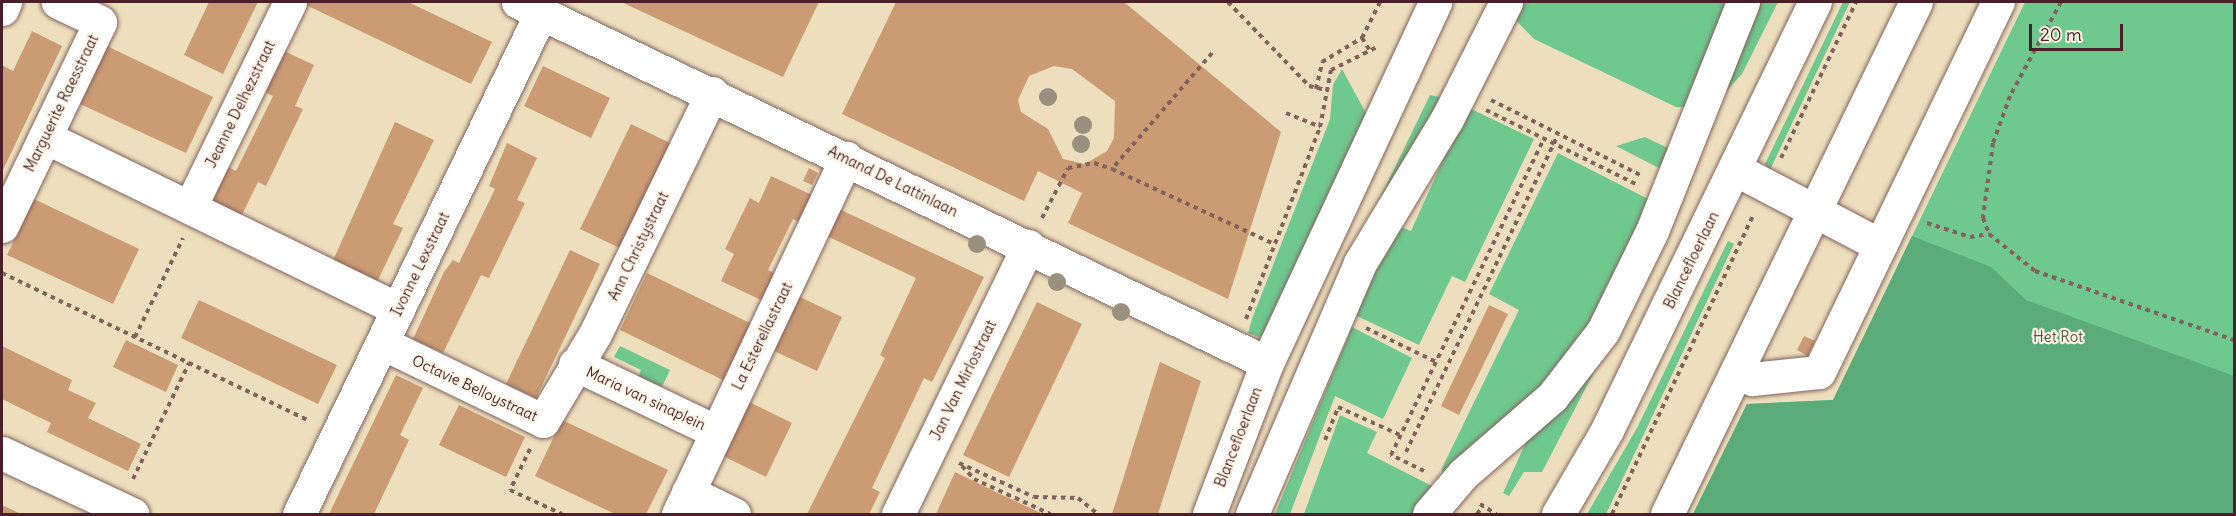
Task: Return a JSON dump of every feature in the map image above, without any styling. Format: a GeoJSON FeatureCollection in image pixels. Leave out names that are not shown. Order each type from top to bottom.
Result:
{"type":"FeatureCollection","features":[{"type":"Feature","properties":{"kind":"street"},"geometry":{"type":"LineString","coordinates":[[2,9],[5,2]]}},
{"type":"Feature","properties":{"kind":"street","name":"Marguerite Raesstraat"},"geometry":{"type":"LineString","coordinates":[[2,226],[100,22],[58,2]]}},
{"type":"Feature","properties":{"kind":"street","name":"Jeanne Delhezstraat"},"geometry":{"type":"LineString","coordinates":[[193,209],[290,2]]}},
{"type":"Feature","properties":{"kind":"street","name":"Blancefloerlaan"},"geometry":{"type":"LineString","coordinates":[[1209,514],[1267,363],[1435,2]]}},
{"type":"Feature","properties":{"kind":"street"},"geometry":{"type":"LineString","coordinates":[[1252,514],[1335,314],[1464,87],[1506,2]]}},
{"type":"Feature","properties":{"kind":"street"},"geometry":{"type":"LineString","coordinates":[[1429,514],[1463,474],[1544,405],[1590,350],[1626,288],[1743,2]]}},
{"type":"Feature","properties":{"kind":"street","name":"Blancefloerlaan"},"geometry":{"type":"LineString","coordinates":[[1558,514],[1607,430],[1815,2]]}},
{"type":"Feature","properties":{"kind":"street"},"geometry":{"type":"LineString","coordinates":[[1667,514],[1737,372],[1812,211],[1917,2]]}},
{"type":"Feature","properties":{"kind":"street"},"geometry":{"type":"LineString","coordinates":[[1737,372],[1752,379],[1819,372],[1998,2]]}},
{"type":"Feature","properties":{"kind":"street","name":"Amand De Lattinlaan"},"geometry":{"type":"LineString","coordinates":[[529,7],[712,93],[1267,363]]}},
{"type":"Feature","properties":{"kind":"street","name":"Ivonne Lexstraat"},"geometry":{"type":"LineString","coordinates":[[299,514],[398,309],[529,7]]}},
{"type":"Feature","properties":{"kind":"street","name":"Ann Christystraat"},"geometry":{"type":"LineString","coordinates":[[550,408],[595,334],[712,93]]}},
{"type":"Feature","properties":{"kind":"street"},"geometry":{"type":"LineString","coordinates":[[45,137],[398,309]]}},
{"type":"Feature","properties":{"kind":"street","name":"La Esterellastraat"},"geometry":{"type":"LineString","coordinates":[[683,503],[846,158]]}},
{"type":"Feature","properties":{"kind":"street"},"geometry":{"type":"LineString","coordinates":[[1735,169],[1880,245]]}},
{"type":"Feature","properties":{"kind":"street","name":"Jan Van Mirlostraat"},"geometry":{"type":"LineString","coordinates":[[898,514],[1028,246]]}},
{"type":"Feature","properties":{"kind":"street","name":"Octavie Belloystraat"},"geometry":{"type":"LineString","coordinates":[[382,343],[550,408]]}},
{"type":"Feature","properties":{"kind":"street","name":"Maria van sinaplein"},"geometry":{"type":"LineString","coordinates":[[575,364],[717,432]]}},
{"type":"Feature","properties":{"kind":"street"},"geometry":{"type":"LineString","coordinates":[[2,453],[125,511]]}},
{"type":"Feature","properties":{"kind":"street"},"geometry":{"type":"LineString","coordinates":[[683,503],[734,514]]}},
{"type":"Feature","properties":{"kind":"path"},"geometry":{"type":"LineString","coordinates":[[1228,2],[1316,90],[1326,90]]}},
{"type":"Feature","properties":{"kind":"path"},"geometry":{"type":"LineString","coordinates":[[1316,90],[1322,62],[1362,38],[1380,2]]}},
{"type":"Feature","properties":{"kind":"path"},"geometry":{"type":"LineString","coordinates":[[1768,187],[1856,2]]}},
{"type":"Feature","properties":{"kind":"path"},"geometry":{"type":"LineString","coordinates":[[2061,2],[2010,96],[1993,143],[1983,218],[1989,234],[2035,271],[2235,340]]}},
{"type":"Feature","properties":{"kind":"path"},"geometry":{"type":"LineString","coordinates":[[1236,347],[1272,243],[1320,127],[1331,70],[1380,46],[1407,59]]}},
{"type":"Feature","properties":{"kind":"path"},"geometry":{"type":"LineString","coordinates":[[1112,169],[1212,52]]}},
{"type":"Feature","properties":{"kind":"path"},"geometry":{"type":"LineString","coordinates":[[1464,87],[1668,189]]}},
{"type":"Feature","properties":{"kind":"path"},"geometry":{"type":"LineString","coordinates":[[1286,113],[1320,127]]}},
{"type":"Feature","properties":{"kind":"path"},"geometry":{"type":"LineString","coordinates":[[1406,452],[1558,135]]}},
{"type":"Feature","properties":{"kind":"path"},"geometry":{"type":"LineString","coordinates":[[1391,455],[1544,138]]}},
{"type":"Feature","properties":{"kind":"path"},"geometry":{"type":"LineString","coordinates":[[1028,246],[1068,168],[1094,163],[1112,169],[1272,243]]}},
{"type":"Feature","properties":{"kind":"path"},"geometry":{"type":"LineString","coordinates":[[1899,207],[1937,229],[1970,237],[1989,234]]}},
{"type":"Feature","properties":{"kind":"path"},"geometry":{"type":"LineString","coordinates":[[135,337],[193,209]]}},
{"type":"Feature","properties":{"kind":"path"},"geometry":{"type":"LineString","coordinates":[[1612,514],[1746,231],[1713,213]]}},
{"type":"Feature","properties":{"kind":"path"},"geometry":{"type":"LineString","coordinates":[[2,273],[338,435]]}},
{"type":"Feature","properties":{"kind":"path"},"geometry":{"type":"LineString","coordinates":[[1335,314],[1436,362]]}},
{"type":"Feature","properties":{"kind":"path"},"geometry":{"type":"LineString","coordinates":[[125,511],[189,363]]}},
{"type":"Feature","properties":{"kind":"path"},"geometry":{"type":"LineString","coordinates":[[1325,440],[1338,407],[1400,435]]}},
{"type":"Feature","properties":{"kind":"path"},"geometry":{"type":"LineString","coordinates":[[550,408],[510,490],[562,514]]}},
{"type":"Feature","properties":{"kind":"path"},"geometry":{"type":"LineString","coordinates":[[929,450],[1034,497],[1078,498],[1098,514]]}},
{"type":"Feature","properties":{"kind":"path"},"geometry":{"type":"LineString","coordinates":[[960,464],[974,479],[1050,514]]}},
{"type":"Feature","properties":{"kind":"path"},"geometry":{"type":"LineString","coordinates":[[1477,514],[1483,506]]}},
{"type":"Feature","properties":{"kind":"green space"},"geometry":{"type":"Polygon","coordinates":[[[1520,2],[1733,2],[1689,107],[1676,107],[1534,39],[1512,16],[1520,2]]]}},
{"type":"Feature","properties":{"kind":"green space"},"geometry":{"type":"Polygon","coordinates":[[[1750,2],[1778,2],[1742,74],[1720,98],[1750,2]]]}},
{"type":"Feature","properties":{"kind":"green space"},"geometry":{"type":"Polygon","coordinates":[[[1843,2],[1850,2],[1769,172],[1765,164],[1843,2]]]}},
{"type":"Feature","properties":{"kind":"green space","name":"Het Rot"},"geometry":{"type":"Polygon","coordinates":[[[2025,2],[2234,2],[2234,514],[1693,514],[1747,404],[1833,400],[2025,2]]]}},
{"type":"Feature","properties":{"kind":"green space"},"geometry":{"type":"Polygon","coordinates":[[[1342,69],[1367,115],[1265,334],[1259,337],[1248,333],[1252,319],[1330,119],[1333,85],[1342,69]]]}},
{"type":"Feature","properties":{"kind":"green space"},"geometry":{"type":"Polygon","coordinates":[[[1430,95],[1454,100],[1364,231],[1430,95]]]}},
{"type":"Feature","properties":{"kind":"green space"},"geometry":{"type":"Polygon","coordinates":[[[1467,107],[1534,139],[1465,282],[1452,276],[1419,345],[1346,311],[1394,224],[1411,231],[1467,107]]]}},
{"type":"Feature","properties":{"kind":"green space"},"geometry":{"type":"Polygon","coordinates":[[[1645,137],[1674,151],[1665,171],[1616,146],[1645,137]]]}},
{"type":"Feature","properties":{"kind":"green space"},"geometry":{"type":"Polygon","coordinates":[[[1558,153],[1654,202],[1605,302],[1549,380],[1445,474],[1441,470],[1519,310],[1489,294],[1558,153]]]}},
{"type":"Feature","properties":{"kind":"green space"},"geometry":{"type":"Polygon","coordinates":[[[1668,208],[1677,213],[1542,472],[1524,472],[1509,496],[1503,493],[1531,431],[1668,208]]]}},
{"type":"Feature","properties":{"kind":"green space"},"geometry":{"type":"Polygon","coordinates":[[[1912,236],[1991,267],[2026,300],[2234,376],[2234,514],[1693,514],[1747,404],[1833,400],[1912,236]]]}},
{"type":"Feature","properties":{"kind":"green space"},"geometry":{"type":"Polygon","coordinates":[[[1728,241],[1734,244],[1606,514],[1587,514],[1637,428],[1728,241]]]}},
{"type":"Feature","properties":{"kind":"green space"},"geometry":{"type":"Polygon","coordinates":[[[1352,327],[1412,358],[1383,419],[1335,396],[1290,514],[1275,514],[1352,327]]]}},
{"type":"Feature","properties":{"kind":"green space"},"geometry":{"type":"Polygon","coordinates":[[[620,346],[670,370],[660,391],[637,380],[641,370],[614,357],[620,346]]]}},
{"type":"Feature","properties":{"kind":"green space"},"geometry":{"type":"Polygon","coordinates":[[[1340,415],[1377,432],[1367,453],[1434,487],[1412,514],[1304,514],[1340,415]]]}},
{"type":"Feature","properties":{"kind":"building"},"geometry":{"type":"Polygon","coordinates":[[[209,2],[258,2],[223,74],[184,55],[209,2]]]}},
{"type":"Feature","properties":{"kind":"building"},"geometry":{"type":"Polygon","coordinates":[[[308,2],[408,2],[492,42],[471,84],[306,5],[308,2]]]}},
{"type":"Feature","properties":{"kind":"building"},"geometry":{"type":"Polygon","coordinates":[[[621,2],[819,2],[783,77],[621,2]]]}},
{"type":"Feature","properties":{"kind":"building"},"geometry":{"type":"Polygon","coordinates":[[[896,2],[1124,2],[1281,132],[1228,299],[1068,223],[1082,193],[1038,171],[1024,201],[842,114],[896,2]],[[1054,66],[1029,76],[1018,100],[1021,112],[1048,129],[1063,159],[1085,164],[1107,151],[1114,138],[1115,101],[1072,69],[1054,66]]]}},
{"type":"Feature","properties":{"kind":"building"},"geometry":{"type":"Polygon","coordinates":[[[32,31],[62,46],[2,172],[2,65],[13,71],[32,31]]]}},
{"type":"Feature","properties":{"kind":"building"},"geometry":{"type":"Polygon","coordinates":[[[107,46],[213,97],[186,153],[80,104],[107,46]]]}},
{"type":"Feature","properties":{"kind":"building"},"geometry":{"type":"Polygon","coordinates":[[[284,51],[314,65],[295,106],[303,109],[266,186],[258,182],[239,221],[209,206],[228,167],[236,171],[273,96],[265,92],[284,51]]]}},
{"type":"Feature","properties":{"kind":"building"},"geometry":{"type":"Polygon","coordinates":[[[543,66],[610,98],[591,138],[524,106],[543,66]]]}},
{"type":"Feature","properties":{"kind":"building"},"geometry":{"type":"Polygon","coordinates":[[[395,122],[434,140],[393,224],[403,228],[375,286],[331,265],[395,122]]]}},
{"type":"Feature","properties":{"kind":"building"},"geometry":{"type":"Polygon","coordinates":[[[631,124],[674,145],[624,250],[580,229],[631,124]]]}},
{"type":"Feature","properties":{"kind":"building"},"geometry":{"type":"Polygon","coordinates":[[[507,143],[537,158],[517,200],[525,203],[489,278],[481,275],[443,353],[413,339],[444,272],[453,260],[459,263],[495,189],[489,186],[507,143]]]}},
{"type":"Feature","properties":{"kind":"building"},"geometry":{"type":"Polygon","coordinates":[[[809,168],[818,173],[812,185],[803,181],[809,168]]]}},
{"type":"Feature","properties":{"kind":"building"},"geometry":{"type":"Polygon","coordinates":[[[771,176],[814,196],[799,222],[793,219],[768,270],[774,273],[763,301],[721,281],[734,254],[725,249],[750,198],[759,203],[771,176]]]}},
{"type":"Feature","properties":{"kind":"building"},"geometry":{"type":"Polygon","coordinates":[[[34,199],[139,249],[113,304],[7,255],[34,199]]]}},
{"type":"Feature","properties":{"kind":"building"},"geometry":{"type":"Polygon","coordinates":[[[839,209],[984,277],[932,382],[924,378],[872,488],[880,492],[869,514],[807,514],[885,358],[880,355],[916,278],[827,236],[839,209]]]}},
{"type":"Feature","properties":{"kind":"building"},"geometry":{"type":"Polygon","coordinates":[[[570,250],[600,264],[536,398],[506,384],[570,250]]]}},
{"type":"Feature","properties":{"kind":"building"},"geometry":{"type":"Polygon","coordinates":[[[647,273],[752,324],[725,381],[620,330],[647,273]]]}},
{"type":"Feature","properties":{"kind":"building"},"geometry":{"type":"Polygon","coordinates":[[[798,296],[842,317],[817,371],[772,350],[798,296]]]}},
{"type":"Feature","properties":{"kind":"building"},"geometry":{"type":"Polygon","coordinates":[[[199,300],[337,365],[318,404],[181,338],[199,300]]]}},
{"type":"Feature","properties":{"kind":"building"},"geometry":{"type":"Polygon","coordinates":[[[1037,302],[1082,324],[1009,477],[963,455],[1037,302]]]}},
{"type":"Feature","properties":{"kind":"building"},"geometry":{"type":"Polygon","coordinates":[[[1489,305],[1508,314],[1459,415],[1441,406],[1489,305]]]}},
{"type":"Feature","properties":{"kind":"building"},"geometry":{"type":"Polygon","coordinates":[[[1804,336],[1815,341],[1808,356],[1797,350],[1804,336]]]}},
{"type":"Feature","properties":{"kind":"building"},"geometry":{"type":"Polygon","coordinates":[[[126,340],[178,365],[166,392],[113,367],[126,340]]]}},
{"type":"Feature","properties":{"kind":"building"},"geometry":{"type":"Polygon","coordinates":[[[2,346],[72,380],[68,390],[96,403],[88,418],[141,444],[128,471],[47,432],[51,423],[2,399],[2,346]]]}},
{"type":"Feature","properties":{"kind":"building"},"geometry":{"type":"Polygon","coordinates":[[[1160,362],[1201,381],[1158,514],[1112,514],[1160,362]]]}},
{"type":"Feature","properties":{"kind":"building"},"geometry":{"type":"Polygon","coordinates":[[[396,375],[423,388],[400,435],[409,440],[374,514],[329,514],[396,375]]]}},
{"type":"Feature","properties":{"kind":"building"},"geometry":{"type":"Polygon","coordinates":[[[747,401],[792,423],[766,477],[721,455],[747,401]]]}},
{"type":"Feature","properties":{"kind":"building"},"geometry":{"type":"Polygon","coordinates":[[[459,405],[525,437],[506,477],[439,445],[459,405]]]}},
{"type":"Feature","properties":{"kind":"building"},"geometry":{"type":"Polygon","coordinates":[[[562,420],[668,470],[646,514],[615,514],[535,476],[562,420]]]}},
{"type":"Feature","properties":{"kind":"building"},"geometry":{"type":"Polygon","coordinates":[[[955,472],[1000,494],[1043,514],[936,514],[955,472]]]}},
{"type":"Feature","properties":{"kind":"building"},"geometry":{"type":"Polygon","coordinates":[[[2,505],[21,514],[2,514],[2,505]]]}}]}
